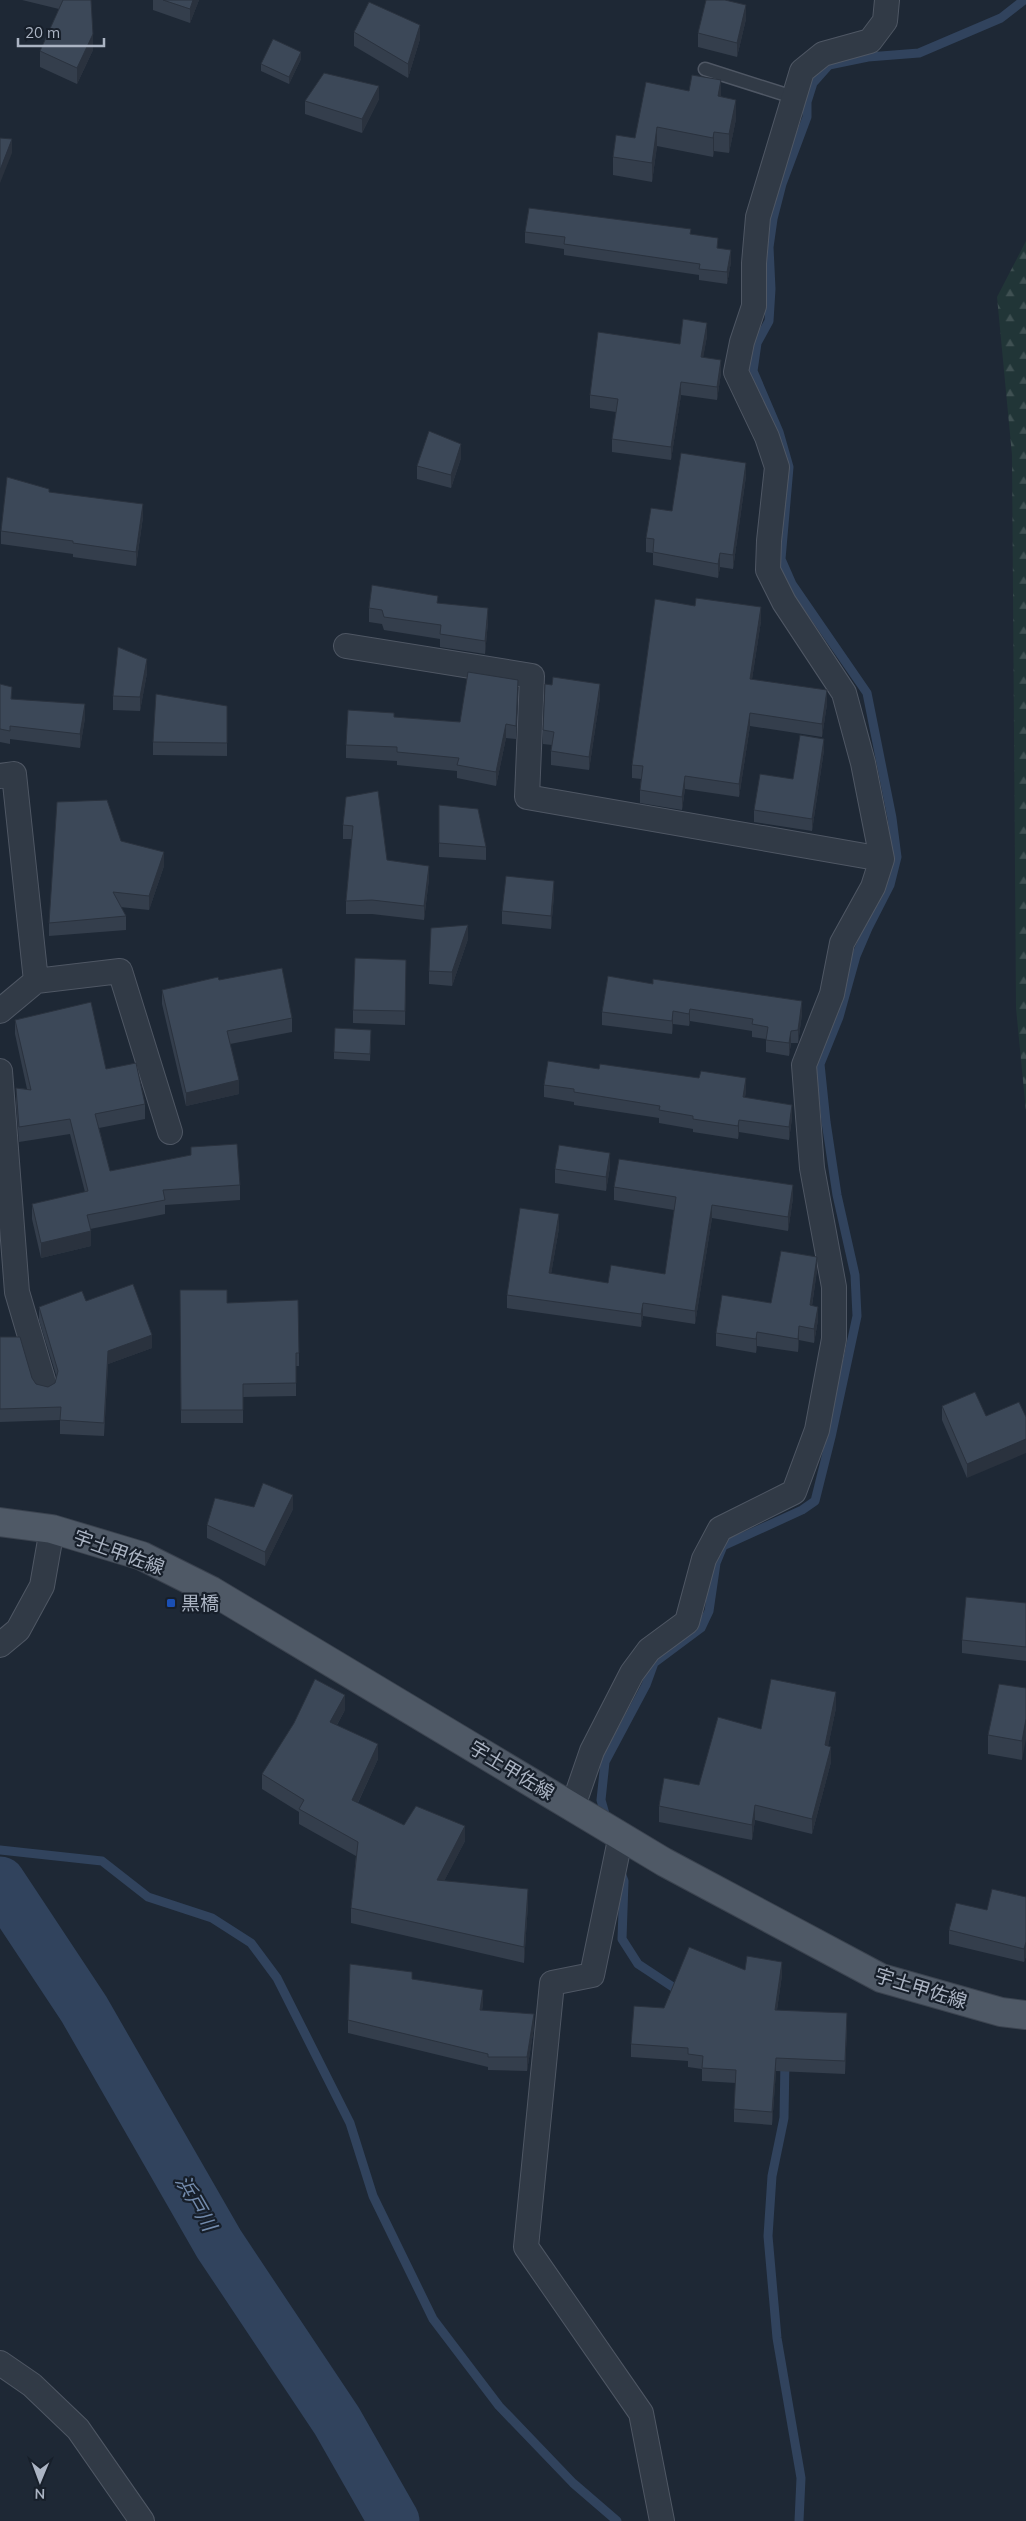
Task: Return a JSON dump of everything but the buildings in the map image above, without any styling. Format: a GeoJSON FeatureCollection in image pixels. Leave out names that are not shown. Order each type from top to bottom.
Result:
{"type":"FeatureCollection","features":[{"type":"Feature","properties":{"kind":"main road","name":"宇土甲佐線"},"geometry":{"type":"LineString","coordinates":[[0,1522],[52,1529],[142,1556],[212,1591],[622,1835],[664,1862],[881,1978],[1001,2012],[1026,2015]]}},
{"type":"Feature","properties":{"kind":"street"},"geometry":{"type":"LineString","coordinates":[[572,1806],[592,1751],[632,1673],[649,1650],[687,1622],[704,1559],[720,1529],[794,1492],[817,1430],[834,1339],[834,1287],[812,1168],[804,1064],[832,994],[842,944],[873,886],[882,859],[863,763],[844,693],[784,602],[768,570],[769,541],[777,468],[767,437],[736,372],[742,342],[754,306],[754,263],[758,217],[775,166],[793,97],[802,71],[823,54],[870,41],[885,21],[887,0]]}},
{"type":"Feature","properties":{"kind":"street"},"geometry":{"type":"LineString","coordinates":[[346,646],[532,676],[526,797],[882,859]]}},
{"type":"Feature","properties":{"kind":"street"},"geometry":{"type":"LineString","coordinates":[[0,776],[14,774],[36,981]]}},
{"type":"Feature","properties":{"kind":"street"},"geometry":{"type":"LineString","coordinates":[[0,1011],[36,981],[120,971],[170,1132]]}},
{"type":"Feature","properties":{"kind":"street"},"geometry":{"type":"LineString","coordinates":[[0,1071],[10,1298],[45,1387]]}},
{"type":"Feature","properties":{"kind":"street"},"geometry":{"type":"LineString","coordinates":[[0,1645],[18,1630],[42,1586],[52,1529]]}},
{"type":"Feature","properties":{"kind":"street"},"geometry":{"type":"LineString","coordinates":[[622,1835],[592,1975],[552,1983],[526,2247],[640,2413],[662,2521]]}},
{"type":"Feature","properties":{"kind":"street"},"geometry":{"type":"LineString","coordinates":[[0,2363],[32,2385],[78,2429],[142,2521]]}},
{"type":"Feature","properties":{"kind":"lane"},"geometry":{"type":"LineString","coordinates":[[705,69],[793,97]]}},
{"type":"Feature","properties":{"kind":"green space"},"geometry":{"type":"Polygon","coordinates":[[[1026,241],[1026,1112],[1016,1008],[1012,455],[997,297],[1026,241]]]}},
{"type":"Feature","properties":{"kind":"waterway"},"geometry":{"type":"LineString","coordinates":[[607,1821],[601,1800],[605,1762],[646,1685],[654,1663],[701,1628],[709,1611],[716,1563],[723,1546],[802,1510],[815,1501],[857,1316],[855,1275],[837,1195],[826,1122],[820,1064],[839,1017],[856,956],[890,885],[897,857],[892,818],[867,693],[792,584],[781,559],[789,467],[779,432],[753,371],[757,343],[769,321],[771,289],[769,247],[773,219],[782,184],[807,117],[807,102],[813,83],[829,65],[868,57],[919,53],[1001,18],[1024,0]]}},
{"type":"Feature","properties":{"kind":"waterway"},"geometry":{"type":"LineString","coordinates":[[0,1850],[102,1861],[148,1897],[212,1918],[251,1943],[277,1978],[350,2123],[373,2196],[433,2319],[499,2406],[573,2483],[617,2521]]}},
{"type":"Feature","properties":{"kind":"waterway"},"geometry":{"type":"LineString","coordinates":[[620,1870],[624,1881],[622,1939],[638,1964],[682,1993]]}},
{"type":"Feature","properties":{"kind":"waterway","name":"浜戸川"},"geometry":{"type":"LineString","coordinates":[[0,1882],[84,2009],[219,2244],[337,2421],[394,2521]]}},
{"type":"Feature","properties":{"kind":"waterway"},"geometry":{"type":"LineString","coordinates":[[785,2059],[784,2118],[772,2176],[768,2236],[777,2338],[801,2478],[799,2521]]}},
{"type":"Feature","properties":{"kind":"place","name":"黒橋"},"geometry":{"type":"Point","coordinates":[171,1603]}}]}
